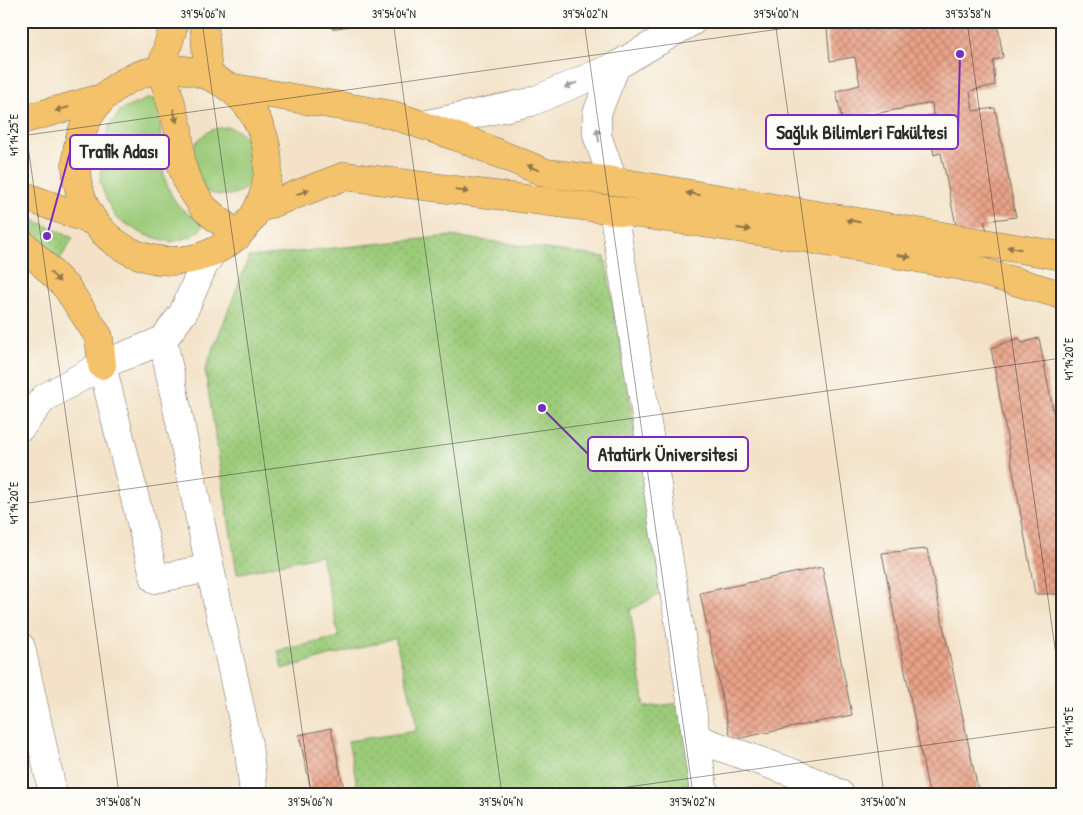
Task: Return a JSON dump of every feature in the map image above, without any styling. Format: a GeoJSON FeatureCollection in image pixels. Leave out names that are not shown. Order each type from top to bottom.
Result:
{"type":"FeatureCollection","features":[{"type":"Feature","properties":{"kind":"main road"},"geometry":{"type":"LineString","coordinates":[[175,21],[161,69],[178,128],[181,163],[188,184],[204,208],[238,236]]}},
{"type":"Feature","properties":{"kind":"main road"},"geometry":{"type":"LineString","coordinates":[[204,21],[218,81],[248,106],[261,130],[268,156],[267,183],[258,209],[238,236],[211,254],[179,262],[146,259],[116,244],[93,221],[79,191],[75,158],[84,125],[102,98],[129,78],[161,69],[185,69],[218,81],[393,115],[466,140],[546,173],[613,181],[1062,256]]}},
{"type":"Feature","properties":{"kind":"main road"},"geometry":{"type":"LineString","coordinates":[[21,120],[102,98]]}},
{"type":"Feature","properties":{"kind":"main road"},"geometry":{"type":"LineString","coordinates":[[258,209],[345,176],[614,210],[792,236],[962,266],[1062,295]]}},
{"type":"Feature","properties":{"kind":"main road"},"geometry":{"type":"LineString","coordinates":[[21,195],[93,221]]}},
{"type":"Feature","properties":{"kind":"main road"},"geometry":{"type":"LineString","coordinates":[[21,242],[67,288],[99,337],[102,365]]}},
{"type":"Feature","properties":{"kind":"street"},"geometry":{"type":"LineString","coordinates":[[423,125],[531,102],[616,66],[693,21]]}},
{"type":"Feature","properties":{"kind":"street"},"geometry":{"type":"LineString","coordinates":[[613,181],[597,135],[597,113],[616,66]]}},
{"type":"Feature","properties":{"kind":"street"},"geometry":{"type":"LineString","coordinates":[[614,210],[704,794]]}},
{"type":"Feature","properties":{"kind":"street"},"geometry":{"type":"LineString","coordinates":[[21,427],[44,398],[102,365],[163,340],[183,313],[203,266],[211,254]]}},
{"type":"Feature","properties":{"kind":"street"},"geometry":{"type":"LineString","coordinates":[[163,340],[248,744],[254,794]]}},
{"type":"Feature","properties":{"kind":"street"},"geometry":{"type":"LineString","coordinates":[[102,365],[155,579],[210,568]]}},
{"type":"Feature","properties":{"kind":"street"},"geometry":{"type":"LineString","coordinates":[[21,647],[53,794]]}},
{"type":"Feature","properties":{"kind":"street"},"geometry":{"type":"LineString","coordinates":[[696,738],[812,779],[840,794]]}},
{"type":"Feature","properties":{"kind":"green space"},"geometry":{"type":"Polygon","coordinates":[[[149,98],[159,100],[163,172],[167,185],[173,198],[182,209],[205,223],[199,231],[190,237],[171,242],[145,235],[116,218],[100,182],[103,150],[109,126],[121,110],[149,98]]]}},
{"type":"Feature","properties":{"kind":"green space"},"geometry":{"type":"Polygon","coordinates":[[[228,127],[245,135],[254,147],[258,160],[256,173],[249,185],[238,193],[223,195],[205,191],[191,152],[197,141],[205,134],[215,129],[228,127]]]}},
{"type":"Feature","properties":{"kind":"green space"},"geometry":{"type":"Polygon","coordinates":[[[21,214],[73,238],[59,261],[21,235],[21,214]]]}},
{"type":"Feature","properties":{"kind":"green space"},"geometry":{"type":"Polygon","coordinates":[[[451,236],[605,257],[663,593],[630,610],[645,707],[682,703],[689,794],[359,794],[348,741],[416,731],[415,714],[395,638],[282,669],[278,651],[339,637],[321,555],[237,574],[205,370],[249,257],[451,236]]]}},
{"type":"Feature","properties":{"kind":"building"},"geometry":{"type":"Polygon","coordinates":[[[331,21],[370,21],[370,22],[332,29],[331,21]]]}},
{"type":"Feature","properties":{"kind":"building"},"geometry":{"type":"Polygon","coordinates":[[[864,21],[926,21],[928,27],[945,25],[944,21],[997,21],[1003,57],[993,61],[995,85],[970,91],[973,111],[995,108],[1016,217],[984,221],[987,230],[958,235],[941,153],[934,155],[927,116],[933,115],[932,103],[842,120],[836,91],[860,85],[855,57],[830,61],[827,28],[864,21]]]}},
{"type":"Feature","properties":{"kind":"building"},"geometry":{"type":"Polygon","coordinates":[[[1019,338],[1022,343],[1039,338],[1062,457],[1062,594],[1035,594],[991,348],[1019,338]]]}},
{"type":"Feature","properties":{"kind":"building"},"geometry":{"type":"Polygon","coordinates":[[[927,549],[979,794],[929,794],[882,553],[927,549]]]}},
{"type":"Feature","properties":{"kind":"building"},"geometry":{"type":"Polygon","coordinates":[[[822,567],[852,715],[731,740],[700,593],[822,567]]]}},
{"type":"Feature","properties":{"kind":"building"},"geometry":{"type":"Polygon","coordinates":[[[331,728],[345,794],[312,794],[299,735],[331,728]]]}},
{"type":"Feature","properties":{"kind":"place","name":"Sağlık Bilimleri Fakültesi"},"geometry":{"type":"Point","coordinates":[960,54]}},
{"type":"Feature","properties":{"kind":"place","name":"Trafik Adası"},"geometry":{"type":"Point","coordinates":[47,236]}},
{"type":"Feature","properties":{"kind":"place","name":"Atatürk Üniversitesi"},"geometry":{"type":"Point","coordinates":[542,408]}}]}
